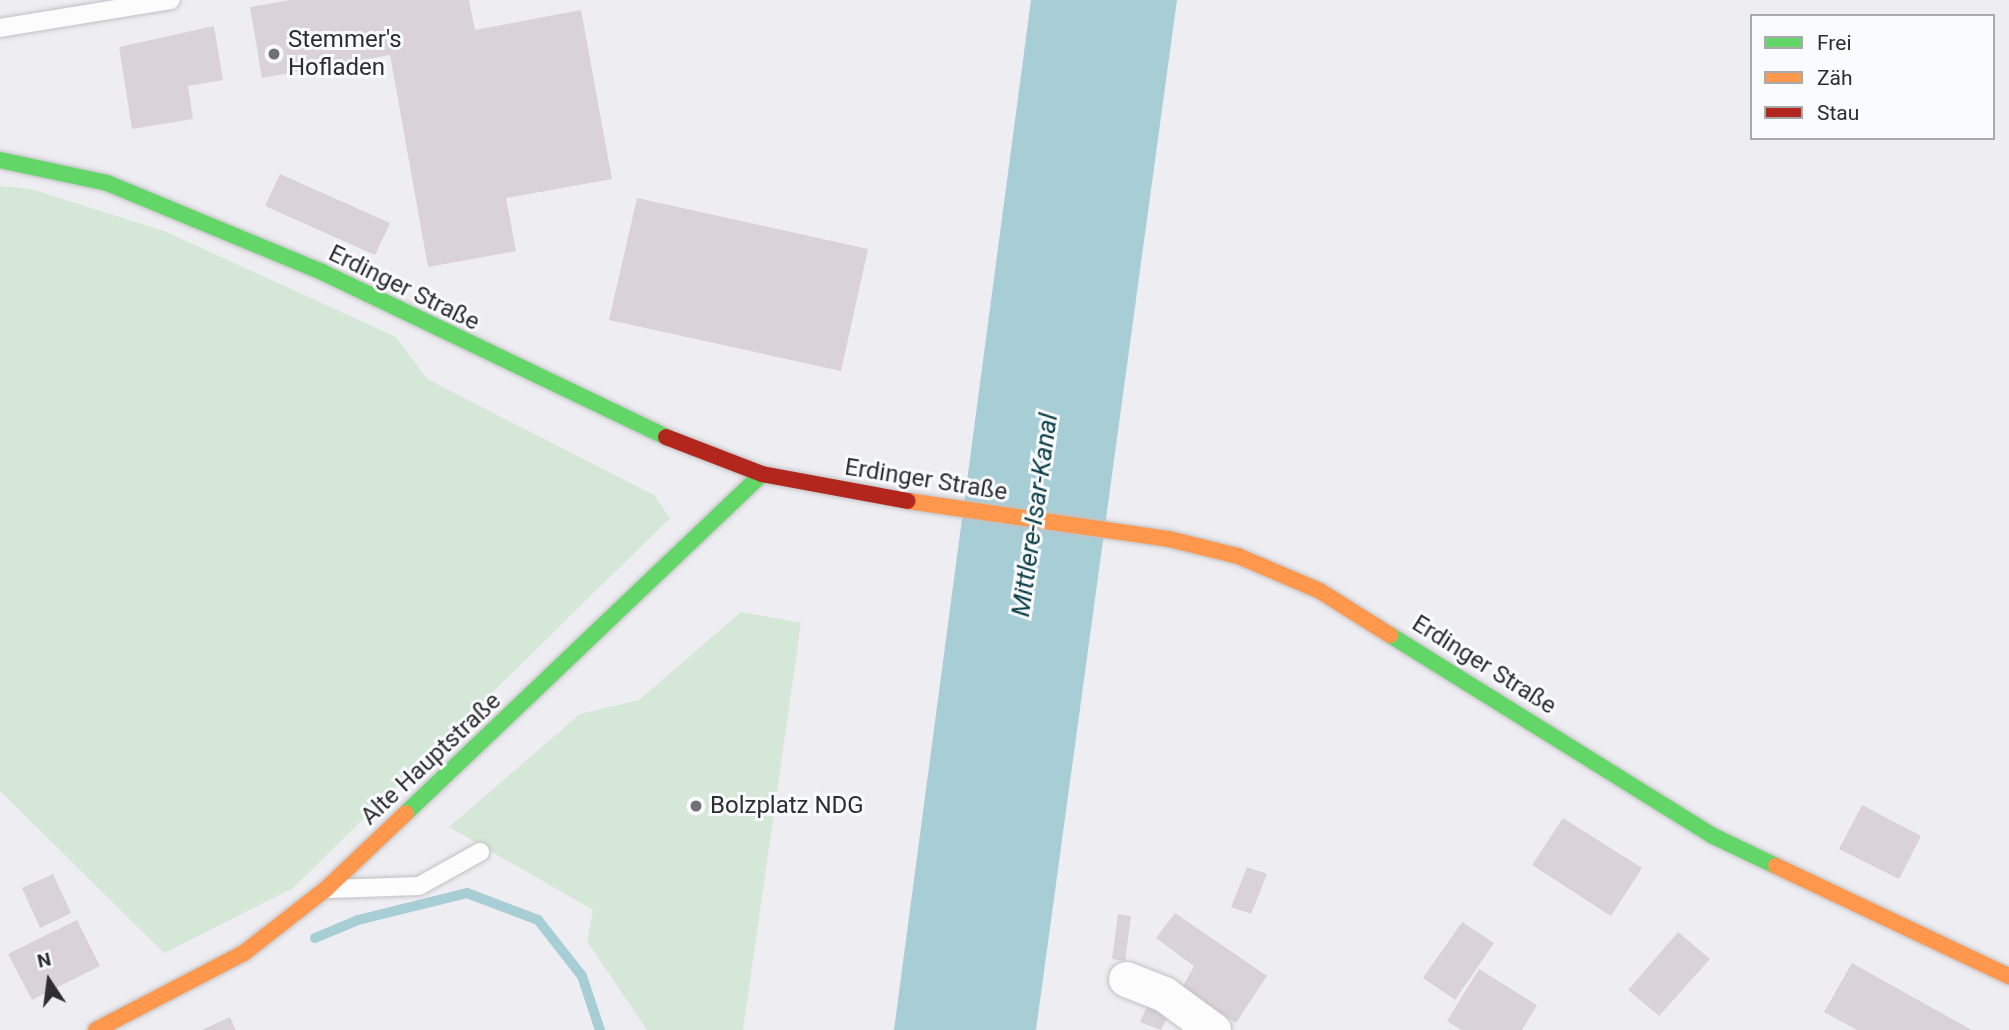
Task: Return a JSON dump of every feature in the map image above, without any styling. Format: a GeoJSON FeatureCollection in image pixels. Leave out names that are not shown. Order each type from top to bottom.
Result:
{"type":"FeatureCollection","features":[{"type":"Feature","properties":{"kind":"street","name":"Erdinger Straße"},"geometry":{"type":"LineString","coordinates":[[0,160],[120,188],[322,272],[625,421],[762,474],[846,492],[1169,539],[1238,556],[1320,591],[1713,835],[2009,976]]}},
{"type":"Feature","properties":{"kind":"street","name":"Alte Hauptstraße"},"geometry":{"type":"LineString","coordinates":[[96,1030],[244,953],[326,889],[762,474]]}},
{"type":"Feature","properties":{"kind":"street"},"geometry":{"type":"LineString","coordinates":[[1126,979],[1164,995],[1213,1030]]}},
{"type":"Feature","properties":{"kind":"lane"},"geometry":{"type":"LineString","coordinates":[[0,28],[171,0]]}},
{"type":"Feature","properties":{"kind":"lane"},"geometry":{"type":"LineString","coordinates":[[326,889],[419,886],[480,852]]}},
{"type":"Feature","properties":{"kind":"green space"},"geometry":{"type":"Polygon","coordinates":[[[0,186],[31,189],[164,231],[396,337],[427,379],[654,495],[670,518],[293,888],[164,953],[0,791],[0,186]]]}},
{"type":"Feature","properties":{"kind":"green space","name":"Bolzplatz NDG"},"geometry":{"type":"Polygon","coordinates":[[[741,612],[801,623],[743,1030],[647,1030],[587,941],[593,910],[449,827],[580,714],[639,700],[741,612]]]}},
{"type":"Feature","properties":{"kind":"water","name":"Mittlere-Isar-Kanal"},"geometry":{"type":"Polygon","coordinates":[[[1031,0],[1177,0],[1036,1030],[894,1030],[1031,0]]]}},
{"type":"Feature","properties":{"kind":"building"},"geometry":{"type":"Polygon","coordinates":[[[290,0],[469,0],[475,30],[581,10],[612,179],[506,198],[516,251],[428,267],[390,55],[262,78],[250,7],[290,0]]]}},
{"type":"Feature","properties":{"kind":"building"},"geometry":{"type":"Polygon","coordinates":[[[214,26],[223,80],[188,86],[193,119],[132,129],[119,47],[214,26]]]}},
{"type":"Feature","properties":{"kind":"building"},"geometry":{"type":"Polygon","coordinates":[[[280,174],[390,223],[375,255],[265,206],[280,174]]]}},
{"type":"Feature","properties":{"kind":"building"},"geometry":{"type":"Polygon","coordinates":[[[637,198],[868,249],[841,371],[609,320],[637,198]]]}},
{"type":"Feature","properties":{"kind":"building"},"geometry":{"type":"Polygon","coordinates":[[[1862,805],[1921,836],[1899,879],[1839,849],[1862,805]]]}},
{"type":"Feature","properties":{"kind":"building"},"geometry":{"type":"Polygon","coordinates":[[[1563,818],[1642,868],[1611,916],[1532,865],[1563,818]]]}},
{"type":"Feature","properties":{"kind":"building"},"geometry":{"type":"Polygon","coordinates":[[[1247,867],[1267,874],[1251,914],[1231,907],[1247,867]]]}},
{"type":"Feature","properties":{"kind":"building"},"geometry":{"type":"Polygon","coordinates":[[[53,874],[71,913],[40,928],[22,888],[53,874]]]}},
{"type":"Feature","properties":{"kind":"building"},"geometry":{"type":"Polygon","coordinates":[[[1175,913],[1267,976],[1236,1023],[1182,988],[1194,966],[1156,938],[1175,913]]]}},
{"type":"Feature","properties":{"kind":"building"},"geometry":{"type":"Polygon","coordinates":[[[1118,914],[1131,916],[1125,961],[1112,959],[1118,914]]]}},
{"type":"Feature","properties":{"kind":"building"},"geometry":{"type":"Polygon","coordinates":[[[77,920],[100,966],[32,1000],[8,954],[77,920]]]}},
{"type":"Feature","properties":{"kind":"building"},"geometry":{"type":"Polygon","coordinates":[[[1462,922],[1494,943],[1455,1000],[1423,978],[1462,922]]]}},
{"type":"Feature","properties":{"kind":"building"},"geometry":{"type":"Polygon","coordinates":[[[1678,932],[1710,959],[1659,1016],[1628,990],[1678,932]]]}},
{"type":"Feature","properties":{"kind":"building"},"geometry":{"type":"Polygon","coordinates":[[[1852,963],[1972,1030],[1857,1030],[1824,1012],[1852,963]]]}},
{"type":"Feature","properties":{"kind":"building"},"geometry":{"type":"Polygon","coordinates":[[[1479,969],[1537,1005],[1522,1030],[1461,1030],[1447,1021],[1479,969]]]}},
{"type":"Feature","properties":{"kind":"building"},"geometry":{"type":"Polygon","coordinates":[[[1147,1006],[1168,1016],[1161,1030],[1140,1022],[1147,1006]]]}},
{"type":"Feature","properties":{"kind":"building"},"geometry":{"type":"Polygon","coordinates":[[[230,1017],[236,1030],[202,1030],[230,1017]]]}},
{"type":"Feature","properties":{"kind":"waterway"},"geometry":{"type":"LineString","coordinates":[[315,938],[358,920],[467,893],[538,920],[582,976],[600,1030]]}},
{"type":"Feature","properties":{"kind":"traffic: fast"},"geometry":{"type":"LineString","coordinates":[[0,160],[107,183],[322,272],[666,437]]}},
{"type":"Feature","properties":{"kind":"traffic: fast"},"geometry":{"type":"LineString","coordinates":[[406,813],[762,474]]}},
{"type":"Feature","properties":{"kind":"traffic: fast"},"geometry":{"type":"LineString","coordinates":[[1390,635],[1713,836],[1776,866]]}},
{"type":"Feature","properties":{"kind":"traffic: slow"},"geometry":{"type":"LineString","coordinates":[[908,501],[1169,539],[1238,556],[1320,591],[1390,635]]}},
{"type":"Feature","properties":{"kind":"traffic: slow"},"geometry":{"type":"LineString","coordinates":[[96,1030],[244,953],[326,889],[406,813]]}},
{"type":"Feature","properties":{"kind":"traffic: slow"},"geometry":{"type":"LineString","coordinates":[[1776,866],[2009,976]]}},
{"type":"Feature","properties":{"kind":"traffic: jam"},"geometry":{"type":"LineString","coordinates":[[666,437],[762,474],[908,501]]}},
{"type":"Feature","properties":{"kind":"place","name":"Stemmer's Hofladen"},"geometry":{"type":"Point","coordinates":[274,54]}},
{"type":"Feature","properties":{"kind":"place","name":"Bolzplatz NDG"},"geometry":{"type":"Point","coordinates":[696,806]}}]}
